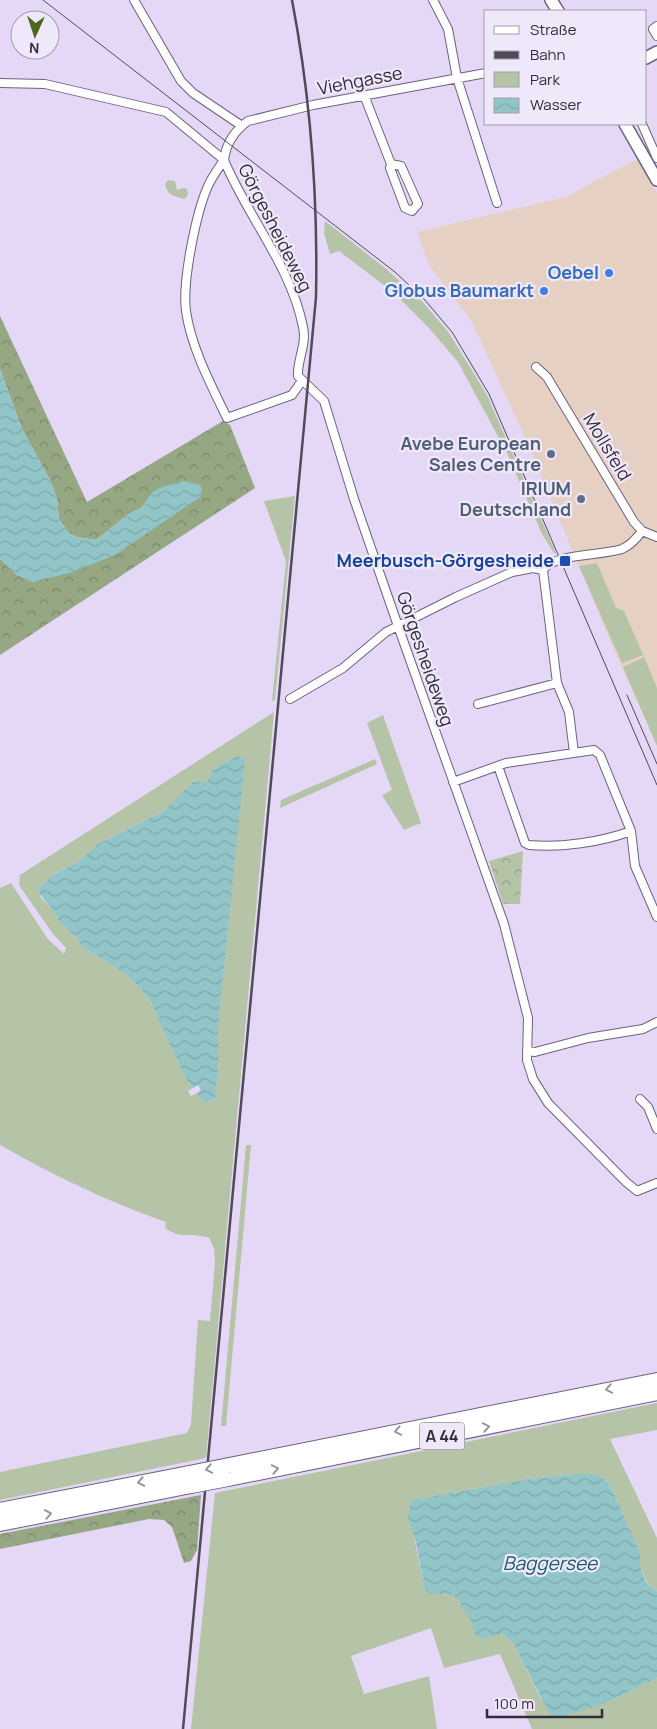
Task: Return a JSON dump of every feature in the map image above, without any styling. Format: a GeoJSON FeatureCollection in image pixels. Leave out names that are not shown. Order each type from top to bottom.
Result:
{"type":"FeatureCollection","features":[{"type":"Feature","properties":{"kind":"highway","name":"A 44"},"geometry":{"type":"LineString","coordinates":[[229,1472],[657,1380]]}},
{"type":"Feature","properties":{"kind":"highway","name":"A 44"},"geometry":{"type":"LineString","coordinates":[[0,1510],[190,1479],[657,1393]]}},
{"type":"Feature","properties":{"kind":"highway","name":"A 44"},"geometry":{"type":"LineString","coordinates":[[0,1524],[190,1479]]}},
{"type":"Feature","properties":{"kind":"main road"},"geometry":{"type":"LineString","coordinates":[[627,126],[657,180]]}},
{"type":"Feature","properties":{"kind":"street"},"geometry":{"type":"LineString","coordinates":[[134,0],[181,82],[193,93],[242,126]]}},
{"type":"Feature","properties":{"kind":"street"},"geometry":{"type":"LineString","coordinates":[[433,0],[448,29],[457,78],[497,203]]}},
{"type":"Feature","properties":{"kind":"street"},"geometry":{"type":"LineString","coordinates":[[657,26],[653,29],[657,36]]}},
{"type":"Feature","properties":{"kind":"street","name":"Viehgasse"},"geometry":{"type":"LineString","coordinates":[[242,126],[248,121],[364,95],[484,73]]}},
{"type":"Feature","properties":{"kind":"street"},"geometry":{"type":"LineString","coordinates":[[0,83],[45,84],[166,112],[224,160],[209,184],[204,197],[188,266],[185,310],[196,346],[227,418],[292,395],[301,382]]}},
{"type":"Feature","properties":{"kind":"street"},"geometry":{"type":"LineString","coordinates":[[364,95],[391,164],[390,168],[405,208],[412,211],[418,204],[410,185],[401,166],[391,164]]}},
{"type":"Feature","properties":{"kind":"street"},"geometry":{"type":"LineString","coordinates":[[642,125],[657,158]]}},
{"type":"Feature","properties":{"kind":"street","name":"Görgesheideweg"},"geometry":{"type":"LineString","coordinates":[[242,126],[226,147],[224,160],[285,275],[296,306],[305,338],[298,372],[301,382],[324,401],[354,499],[511,946],[528,1018],[527,1060],[533,1079],[548,1103],[637,1191],[657,1183]]}},
{"type":"Feature","properties":{"kind":"street","name":"Mollsfeld"},"geometry":{"type":"LineString","coordinates":[[536,367],[548,377],[634,522],[642,531]]}},
{"type":"Feature","properties":{"kind":"street"},"geometry":{"type":"LineString","coordinates":[[574,753],[569,712],[557,683],[543,570],[546,566],[557,561],[622,549],[634,541],[642,531],[657,537]]}},
{"type":"Feature","properties":{"kind":"street"},"geometry":{"type":"LineString","coordinates":[[290,699],[343,668],[386,632],[512,572],[533,568],[543,570]]}},
{"type":"Feature","properties":{"kind":"street"},"geometry":{"type":"LineString","coordinates":[[478,704],[557,683]]}},
{"type":"Feature","properties":{"kind":"street"},"geometry":{"type":"LineString","coordinates":[[453,782],[498,766],[594,750],[600,755],[631,831],[635,866],[657,917]]}},
{"type":"Feature","properties":{"kind":"street"},"geometry":{"type":"LineString","coordinates":[[498,766],[525,843],[529,845],[612,839],[631,831]]}},
{"type":"Feature","properties":{"kind":"street"},"geometry":{"type":"LineString","coordinates":[[527,1051],[535,1052],[588,1038],[643,1028],[657,1022]]}},
{"type":"Feature","properties":{"kind":"street"},"geometry":{"type":"LineString","coordinates":[[640,1099],[648,1107],[657,1130]]}},
{"type":"Feature","properties":{"kind":"shaded area"},"geometry":{"type":"Polygon","coordinates":[[[637,159],[657,193],[657,746],[608,636],[528,444],[472,322],[429,265],[417,232],[566,197],[637,159]]]}},
{"type":"Feature","properties":{"kind":"green space"},"geometry":{"type":"Polygon","coordinates":[[[168,180],[175,181],[177,190],[187,189],[188,194],[185,199],[172,195],[168,191],[165,184],[168,180]]]}},
{"type":"Feature","properties":{"kind":"green space"},"geometry":{"type":"Polygon","coordinates":[[[325,221],[385,268],[421,300],[449,333],[487,395],[556,553],[554,553],[542,534],[508,455],[458,362],[429,328],[394,293],[339,251],[330,254],[324,233],[325,221]]]}},
{"type":"Feature","properties":{"kind":"green space"},"geometry":{"type":"Polygon","coordinates":[[[0,316],[87,502],[223,421],[230,425],[255,488],[0,655],[0,559],[17,575],[33,582],[184,507],[199,497],[153,492],[142,507],[126,516],[96,540],[77,537],[69,533],[59,520],[57,499],[50,480],[22,429],[0,369],[0,316]]]}},
{"type":"Feature","properties":{"kind":"green space"},"geometry":{"type":"Polygon","coordinates":[[[295,496],[275,700],[272,701],[286,561],[264,501],[295,496]]]}},
{"type":"Feature","properties":{"kind":"green space"},"geometry":{"type":"Polygon","coordinates":[[[597,563],[616,608],[624,611],[643,655],[622,663],[579,566],[597,563]]]}},
{"type":"Feature","properties":{"kind":"green space"},"geometry":{"type":"Polygon","coordinates":[[[644,657],[657,688],[657,746],[623,667],[644,657]]]}},
{"type":"Feature","properties":{"kind":"green space"},"geometry":{"type":"Polygon","coordinates":[[[274,712],[206,1458],[0,1500],[0,1472],[187,1433],[191,1424],[198,1320],[210,1321],[215,1263],[214,1248],[209,1238],[171,1232],[165,1228],[166,1222],[123,1206],[81,1187],[0,1145],[0,888],[11,883],[47,938],[64,954],[66,948],[53,934],[19,885],[20,875],[274,712]],[[237,756],[212,770],[212,774],[206,782],[197,781],[164,811],[98,844],[79,861],[51,876],[38,890],[41,898],[57,914],[58,920],[77,938],[81,946],[127,975],[140,988],[150,1001],[186,1079],[193,1088],[188,1091],[191,1096],[197,1093],[200,1098],[209,1103],[215,1098],[218,1029],[244,759],[237,756]]]}},
{"type":"Feature","properties":{"kind":"green space"},"geometry":{"type":"Polygon","coordinates":[[[383,715],[421,823],[404,830],[382,795],[392,790],[367,723],[383,715]]]}},
{"type":"Feature","properties":{"kind":"green space"},"geometry":{"type":"Polygon","coordinates":[[[375,759],[377,764],[280,808],[281,800],[375,759]]]}},
{"type":"Feature","properties":{"kind":"green space"},"geometry":{"type":"Polygon","coordinates":[[[523,851],[520,904],[503,904],[489,861],[523,851]]]}},
{"type":"Feature","properties":{"kind":"green space"},"geometry":{"type":"Polygon","coordinates":[[[246,1145],[251,1145],[226,1426],[221,1426],[246,1145]]]}},
{"type":"Feature","properties":{"kind":"green space"},"geometry":{"type":"Polygon","coordinates":[[[657,1403],[657,1430],[610,1439],[657,1538],[657,1592],[647,1582],[640,1566],[640,1552],[609,1483],[597,1474],[574,1474],[529,1479],[412,1500],[413,1532],[425,1591],[431,1594],[454,1595],[471,1621],[477,1636],[502,1633],[514,1645],[541,1699],[569,1713],[606,1703],[657,1678],[657,1729],[532,1729],[500,1654],[444,1668],[431,1628],[351,1656],[364,1694],[429,1676],[437,1729],[191,1729],[215,1493],[657,1403]]]}},
{"type":"Feature","properties":{"kind":"green space"},"geometry":{"type":"Polygon","coordinates":[[[201,1495],[197,1550],[191,1561],[184,1563],[172,1527],[164,1520],[149,1519],[0,1549],[0,1534],[201,1495]]]}},
{"type":"Feature","properties":{"kind":"water"},"geometry":{"type":"Polygon","coordinates":[[[0,369],[22,429],[50,480],[57,499],[59,521],[69,533],[77,537],[96,540],[126,516],[142,507],[153,492],[159,488],[183,481],[196,483],[201,486],[202,492],[200,497],[115,555],[73,572],[33,582],[17,575],[0,559],[0,369]]]}},
{"type":"Feature","properties":{"kind":"water"},"geometry":{"type":"Polygon","coordinates":[[[237,756],[245,759],[218,1029],[218,1067],[215,1098],[208,1103],[200,1098],[197,1093],[201,1090],[198,1085],[193,1088],[186,1079],[150,1001],[140,988],[127,975],[81,946],[77,938],[58,920],[55,912],[38,890],[51,876],[79,861],[98,844],[164,811],[192,783],[197,781],[206,782],[212,774],[212,770],[237,756]]]}},
{"type":"Feature","properties":{"kind":"water","name":"Baggersee"},"geometry":{"type":"Polygon","coordinates":[[[574,1474],[597,1474],[609,1483],[640,1552],[640,1566],[646,1582],[657,1592],[657,1678],[606,1703],[558,1718],[551,1717],[514,1645],[502,1633],[482,1639],[476,1636],[471,1621],[454,1595],[431,1594],[425,1591],[416,1543],[408,1517],[411,1500],[529,1479],[574,1474]]]}},
{"type":"Feature","properties":{"kind":"tram line"},"geometry":{"type":"LineString","coordinates":[[43,0],[395,272],[424,299],[452,332],[489,394],[657,785]]}},
{"type":"Feature","properties":{"kind":"tram line"},"geometry":{"type":"LineString","coordinates":[[627,695],[657,764]]}},
{"type":"Feature","properties":{"kind":"railway"},"geometry":{"type":"LineString","coordinates":[[183,1729],[316,297],[316,222],[312,148],[304,74],[292,0]]}},
{"type":"Feature","properties":{"kind":"place","name":"Oebel"},"geometry":{"type":"Point","coordinates":[609,273]}},
{"type":"Feature","properties":{"kind":"place","name":"Globus Baumarkt"},"geometry":{"type":"Point","coordinates":[544,291]}},
{"type":"Feature","properties":{"kind":"place","name":"Avebe European Sales Centre"},"geometry":{"type":"Point","coordinates":[551,454]}},
{"type":"Feature","properties":{"kind":"place","name":"IRIUM Deutschland"},"geometry":{"type":"Point","coordinates":[581,499]}},
{"type":"Feature","properties":{"kind":"place","name":"Meerbusch-Görgesheide"},"geometry":{"type":"Point","coordinates":[565,561]}}]}
